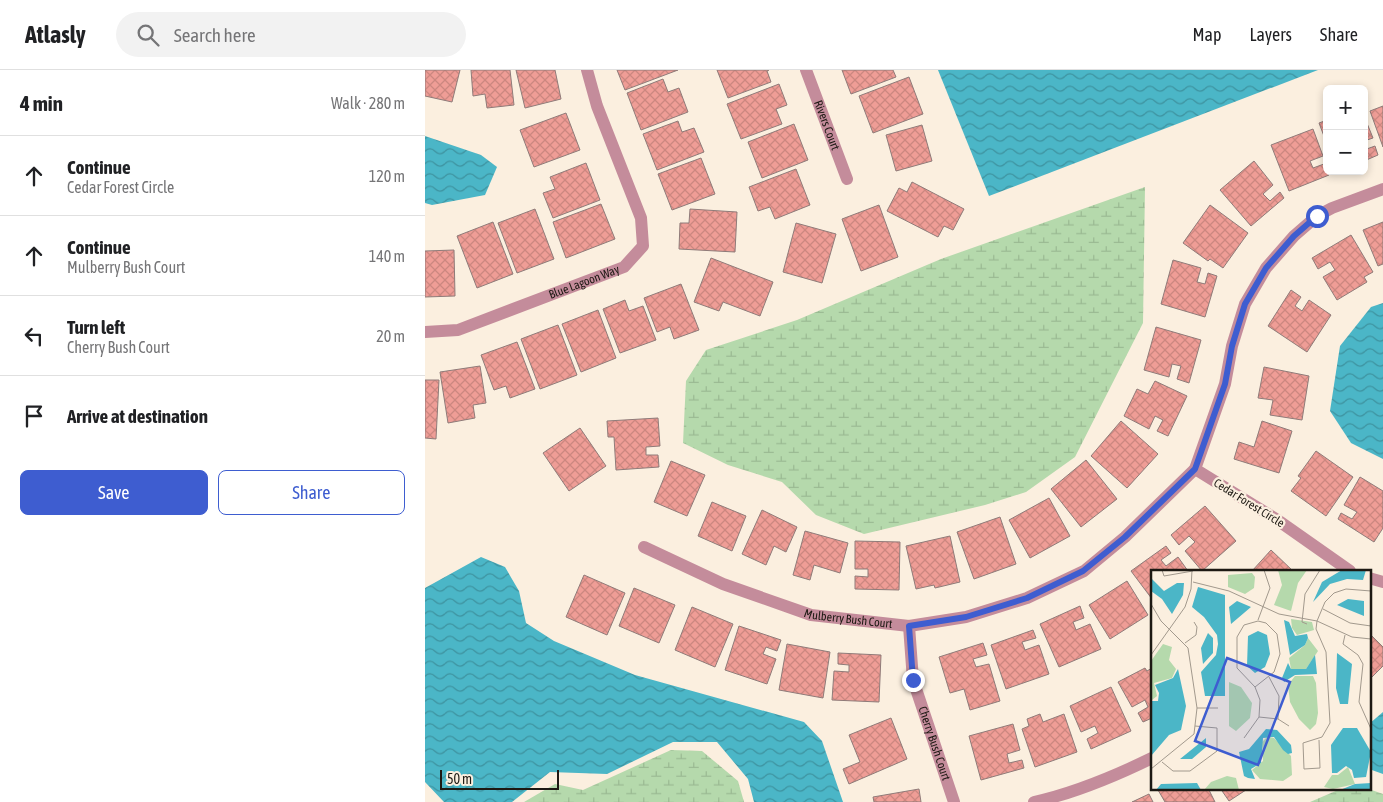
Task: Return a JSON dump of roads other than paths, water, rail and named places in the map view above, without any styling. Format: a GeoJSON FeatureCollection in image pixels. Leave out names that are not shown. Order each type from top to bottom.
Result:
{"type":"FeatureCollection","features":[{"type":"Feature","properties":{"kind":"street","name":"Blue Lagoon Way"},"geometry":{"type":"LineString","coordinates":[[425,332],[458,330],[624,267],[643,246],[641,218],[597,106],[587,70]]}},
{"type":"Feature","properties":{"kind":"street","name":"Rivers Court"},"geometry":{"type":"LineString","coordinates":[[806,70],[847,179]]}},
{"type":"Feature","properties":{"kind":"street"},"geometry":{"type":"LineString","coordinates":[[1195,469],[1225,384],[1232,346],[1245,304],[1266,268],[1294,236],[1317,216],[1332,208],[1383,189]]}},
{"type":"Feature","properties":{"kind":"street","name":"Cedar Forest Circle"},"geometry":{"type":"LineString","coordinates":[[1195,469],[1276,519],[1349,570]]}},
{"type":"Feature","properties":{"kind":"street","name":"Mulberry Bush Court"},"geometry":{"type":"LineString","coordinates":[[644,547],[723,584],[811,615],[909,626],[966,617],[1027,598],[1083,571],[1125,537],[1195,469]]}},
{"type":"Feature","properties":{"kind":"street","name":"Cherry Bush Court"},"geometry":{"type":"LineString","coordinates":[[909,626],[913,680],[954,802]]}},
{"type":"Feature","properties":{"kind":"street"},"geometry":{"type":"LineString","coordinates":[[1034,802],[1061,796],[1108,779],[1151,758]]}},
{"type":"Feature","properties":{"kind":"water"},"geometry":{"type":"Polygon","coordinates":[[[938,70],[1318,70],[989,196],[938,70]]]}},
{"type":"Feature","properties":{"kind":"water"},"geometry":{"type":"Polygon","coordinates":[[[425,136],[481,155],[497,167],[485,195],[432,205],[425,203],[425,136]]]}},
{"type":"Feature","properties":{"kind":"water"},"geometry":{"type":"Polygon","coordinates":[[[1383,303],[1383,459],[1351,443],[1330,411],[1340,346],[1371,307],[1383,303]]]}},
{"type":"Feature","properties":{"kind":"water"},"geometry":{"type":"Polygon","coordinates":[[[481,557],[505,567],[519,591],[526,623],[554,641],[635,675],[804,722],[822,741],[843,802],[754,802],[748,779],[717,742],[673,742],[607,774],[550,772],[512,802],[444,802],[425,782],[425,588],[481,557]]]}},
{"type":"Feature","properties":{"kind":"water"},"geometry":{"type":"Polygon","coordinates":[[[1383,712],[1383,774],[1371,770],[1371,722],[1383,712]]]}}]}
